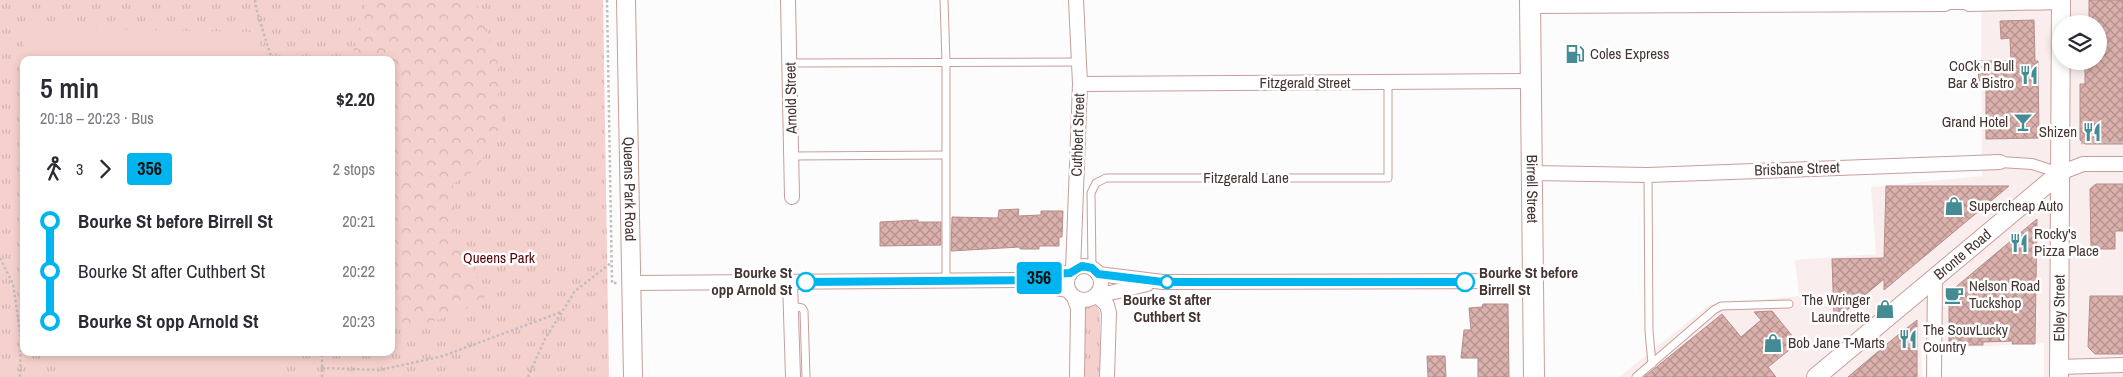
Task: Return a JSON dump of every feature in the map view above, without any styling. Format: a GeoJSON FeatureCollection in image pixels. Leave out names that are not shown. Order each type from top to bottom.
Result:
{"type":"FeatureCollection","features":[{"type":"Feature","properties":{"kind":"main road","name":"Birrell Street"},"geometry":{"type":"LineString","coordinates":[[1530,3],[1534,377]]}},
{"type":"Feature","properties":{"kind":"street","name":"Queens Park Road"},"geometry":{"type":"LineString","coordinates":[[626,0],[633,377]]}},
{"type":"Feature","properties":{"kind":"street","name":"Arnold Street"},"geometry":{"type":"LineString","coordinates":[[788,0],[792,197]]}},
{"type":"Feature","properties":{"kind":"street","name":"Cuthbert Street"},"geometry":{"type":"LineString","coordinates":[[1071,272],[1080,84],[1076,0]]}},
{"type":"Feature","properties":{"kind":"street"},"geometry":{"type":"LineString","coordinates":[[1530,3],[1970,4],[2061,1]]}},
{"type":"Feature","properties":{"kind":"street","name":"Ebley Street"},"geometry":{"type":"LineString","coordinates":[[2059,372],[2061,1]]}},
{"type":"Feature","properties":{"kind":"street","name":"Fitzgerald Street"},"geometry":{"type":"LineString","coordinates":[[1080,84],[1531,81]]}},
{"type":"Feature","properties":{"kind":"street","name":"Brisbane Street"},"geometry":{"type":"LineString","coordinates":[[1532,173],[1648,175],[2000,162],[2032,164],[2060,173]]}},
{"type":"Feature","properties":{"kind":"street","name":"Bronte Road"},"geometry":{"type":"LineString","coordinates":[[1816,377],[2060,173],[2083,164],[2123,164]]}},
{"type":"Feature","properties":{"kind":"street"},"geometry":{"type":"LineString","coordinates":[[632,283],[1034,280],[1052,274],[1071,272],[1082,266],[1095,271],[1163,282],[1533,281]]}},
{"type":"Feature","properties":{"kind":"street"},"geometry":{"type":"LineString","coordinates":[[1095,271],[1101,284],[1097,294]]}},
{"type":"Feature","properties":{"kind":"street"},"geometry":{"type":"LineString","coordinates":[[1071,272],[1067,283],[1078,308],[1077,377]]}},
{"type":"Feature","properties":{"kind":"street"},"geometry":{"type":"LineString","coordinates":[[1934,377],[1935,278]]}},
{"type":"Feature","properties":{"kind":"street"},"geometry":{"type":"LineString","coordinates":[[1034,280],[1083,300],[1097,294],[1163,282]]}},
{"type":"Feature","properties":{"kind":"street"},"geometry":{"type":"LineString","coordinates":[[790,282],[793,377]]}},
{"type":"Feature","properties":{"kind":"street"},"geometry":{"type":"LineString","coordinates":[[1097,294],[1107,305],[1109,313],[1108,377]]}},
{"type":"Feature","properties":{"kind":"street"},"geometry":{"type":"LineString","coordinates":[[2059,372],[2123,365]]}},
{"type":"Feature","properties":{"kind":"lane"},"geometry":{"type":"LineString","coordinates":[[944,0],[946,62],[946,281]]}},
{"type":"Feature","properties":{"kind":"lane"},"geometry":{"type":"LineString","coordinates":[[790,62],[1079,62]]}},
{"type":"Feature","properties":{"kind":"lane","name":"Fitzgerald Lane"},"geometry":{"type":"LineString","coordinates":[[1095,271],[1091,193],[1096,183],[1106,178],[1388,178],[1388,82]]}},
{"type":"Feature","properties":{"kind":"lane"},"geometry":{"type":"LineString","coordinates":[[792,156],[945,155]]}},
{"type":"Feature","properties":{"kind":"lane"},"geometry":{"type":"LineString","coordinates":[[1648,175],[1649,331],[1652,364]]}},
{"type":"Feature","properties":{"kind":"lane"},"geometry":{"type":"LineString","coordinates":[[1636,377],[1721,306],[1789,304]]}},
{"type":"Feature","properties":{"kind":"lane"},"geometry":{"type":"LineString","coordinates":[[792,306],[802,308],[804,311],[806,377]]}},
{"type":"Feature","properties":{"kind":"path"},"geometry":{"type":"LineString","coordinates":[[256,0],[256,8],[271,56]]}},
{"type":"Feature","properties":{"kind":"path"},"geometry":{"type":"LineString","coordinates":[[607,0],[612,283],[632,283]]}},
{"type":"Feature","properties":{"kind":"path"},"geometry":{"type":"LineString","coordinates":[[2081,142],[2123,142]]}},
{"type":"Feature","properties":{"kind":"path"},"geometry":{"type":"LineString","coordinates":[[0,258],[13,284],[20,331]]}},
{"type":"Feature","properties":{"kind":"path"},"geometry":{"type":"LineString","coordinates":[[528,377],[545,339],[575,291],[611,264]]}},
{"type":"Feature","properties":{"kind":"path"},"geometry":{"type":"LineString","coordinates":[[322,368],[380,370],[443,356],[562,312]]}},
{"type":"Feature","properties":{"kind":"path"},"geometry":{"type":"LineString","coordinates":[[20,377],[21,356]]}},
{"type":"Feature","properties":{"kind":"path"},"geometry":{"type":"LineString","coordinates":[[322,356],[322,377]]}},
{"type":"Feature","properties":{"kind":"shaded area"},"geometry":{"type":"Polygon","coordinates":[[[1981,0],[2123,0],[2123,377],[2044,377],[2044,343],[1921,350],[1922,377],[1619,377],[1709,305],[1799,296],[1795,260],[1876,254],[1871,187],[1982,176],[1981,0]]]}},
{"type":"Feature","properties":{"kind":"green space","name":"Queens Park"},"geometry":{"type":"Polygon","coordinates":[[[0,0],[603,0],[609,377],[0,377],[0,0]]]}},
{"type":"Feature","properties":{"kind":"green space"},"geometry":{"type":"Polygon","coordinates":[[[367,0],[466,0],[477,5],[498,63],[498,94],[505,117],[477,169],[453,184],[453,227],[487,296],[460,312],[431,322],[395,328],[395,56],[352,56],[367,0]]]}},
{"type":"Feature","properties":{"kind":"green space"},"geometry":{"type":"Polygon","coordinates":[[[24,28],[259,32],[259,56],[24,56],[24,28]]]}},
{"type":"Feature","properties":{"kind":"green space"},"geometry":{"type":"Polygon","coordinates":[[[1085,306],[1097,306],[1100,313],[1100,377],[1080,377],[1085,306]]]}},
{"type":"Feature","properties":{"kind":"green space"},"geometry":{"type":"Polygon","coordinates":[[[62,356],[282,356],[282,377],[62,377],[62,356]]]}},
{"type":"Feature","properties":{"kind":"building"},"geometry":{"type":"Polygon","coordinates":[[[2089,0],[2123,0],[2123,144],[2085,144],[2080,140],[2080,84],[2085,84],[2085,70],[2107,70],[2107,15],[2089,15],[2089,0]]]}},
{"type":"Feature","properties":{"kind":"building"},"geometry":{"type":"Polygon","coordinates":[[[2034,20],[2035,61],[2038,61],[2039,138],[1986,139],[1986,89],[1979,89],[1978,61],[2011,61],[2010,38],[2001,39],[2000,21],[2034,20]]]}},
{"type":"Feature","properties":{"kind":"building"},"geometry":{"type":"Polygon","coordinates":[[[2096,184],[2123,184],[2123,231],[2115,231],[2115,249],[2091,249],[2090,189],[2096,184]]]}},
{"type":"Feature","properties":{"kind":"building"},"geometry":{"type":"Polygon","coordinates":[[[1886,186],[2009,186],[1884,290],[1884,279],[1834,321],[1832,259],[1884,258],[1886,186]]]}},
{"type":"Feature","properties":{"kind":"building"},"geometry":{"type":"Polygon","coordinates":[[[1019,209],[1018,216],[1041,215],[1041,211],[1063,211],[1062,237],[1059,237],[1059,246],[1039,246],[1039,249],[1020,249],[1020,247],[951,251],[952,217],[998,218],[999,210],[1019,209]]]}},
{"type":"Feature","properties":{"kind":"building"},"geometry":{"type":"Polygon","coordinates":[[[2037,219],[2035,344],[2012,344],[2013,341],[1983,342],[1983,345],[1949,345],[1949,294],[1951,291],[2037,219]]]}},
{"type":"Feature","properties":{"kind":"building"},"geometry":{"type":"Polygon","coordinates":[[[918,220],[918,222],[941,222],[941,245],[880,246],[880,222],[918,220]]]}},
{"type":"Feature","properties":{"kind":"building"},"geometry":{"type":"Polygon","coordinates":[[[2090,296],[2123,296],[2123,354],[2095,354],[2088,347],[2090,296]]]}},
{"type":"Feature","properties":{"kind":"building"},"geometry":{"type":"Polygon","coordinates":[[[1483,304],[1508,304],[1509,377],[1478,377],[1478,358],[1461,358],[1464,330],[1471,330],[1469,308],[1482,307],[1483,304]]]}},
{"type":"Feature","properties":{"kind":"building"},"geometry":{"type":"Polygon","coordinates":[[[1772,311],[1798,343],[1768,367],[1776,377],[1644,377],[1722,314],[1741,337],[1761,320],[1754,312],[1772,311]]]}},
{"type":"Feature","properties":{"kind":"building"},"geometry":{"type":"Polygon","coordinates":[[[1917,320],[1917,377],[1848,377],[1893,339],[1917,320]]]}},
{"type":"Feature","properties":{"kind":"building"},"geometry":{"type":"Polygon","coordinates":[[[1427,356],[1445,356],[1446,377],[1428,377],[1427,356]]]}},
{"type":"Feature","properties":{"kind":"bus line","name":"356"},"geometry":{"type":"LineString","coordinates":[[806,282],[1034,280],[1052,274],[1070,273],[1072,270],[1087,266],[1096,270],[1098,274],[1163,282],[1465,282]]}},
{"type":"Feature","properties":{"kind":"place","name":"Coles Express"},"geometry":{"type":"Point","coordinates":[1575,54]}},
{"type":"Feature","properties":{"kind":"place","name":"CoCk n Bull Bar & Bistro"},"geometry":{"type":"Point","coordinates":[2029,75]}},
{"type":"Feature","properties":{"kind":"place","name":"Grand Hotel"},"geometry":{"type":"Point","coordinates":[2023,122]}},
{"type":"Feature","properties":{"kind":"place","name":"Shizen"},"geometry":{"type":"Point","coordinates":[2092,132]}},
{"type":"Feature","properties":{"kind":"place","name":"Supercheap Auto"},"geometry":{"type":"Point","coordinates":[1954,206]}},
{"type":"Feature","properties":{"kind":"place","name":"Rocky's Pizza Place"},"geometry":{"type":"Point","coordinates":[2019,243]}},
{"type":"Feature","properties":{"kind":"place","name":"Bourke St opp Arnold St"},"geometry":{"type":"Point","coordinates":[806,282]}},
{"type":"Feature","properties":{"kind":"place","name":"Bourke St after Cuthbert St"},"geometry":{"type":"Point","coordinates":[1167,282]}},
{"type":"Feature","properties":{"kind":"place","name":"Bourke St before Birrell St"},"geometry":{"type":"Point","coordinates":[1465,282]}},
{"type":"Feature","properties":{"kind":"place","name":"Nelson Road Tuckshop"},"geometry":{"type":"Point","coordinates":[1954,295]}},
{"type":"Feature","properties":{"kind":"place","name":"The Wringer Laundrette"},"geometry":{"type":"Point","coordinates":[1885,309]}},
{"type":"Feature","properties":{"kind":"place","name":"The SouvLucky Country"},"geometry":{"type":"Point","coordinates":[1908,339]}},
{"type":"Feature","properties":{"kind":"place","name":"Bob Jane T-Marts"},"geometry":{"type":"Point","coordinates":[1773,343]}}]}
